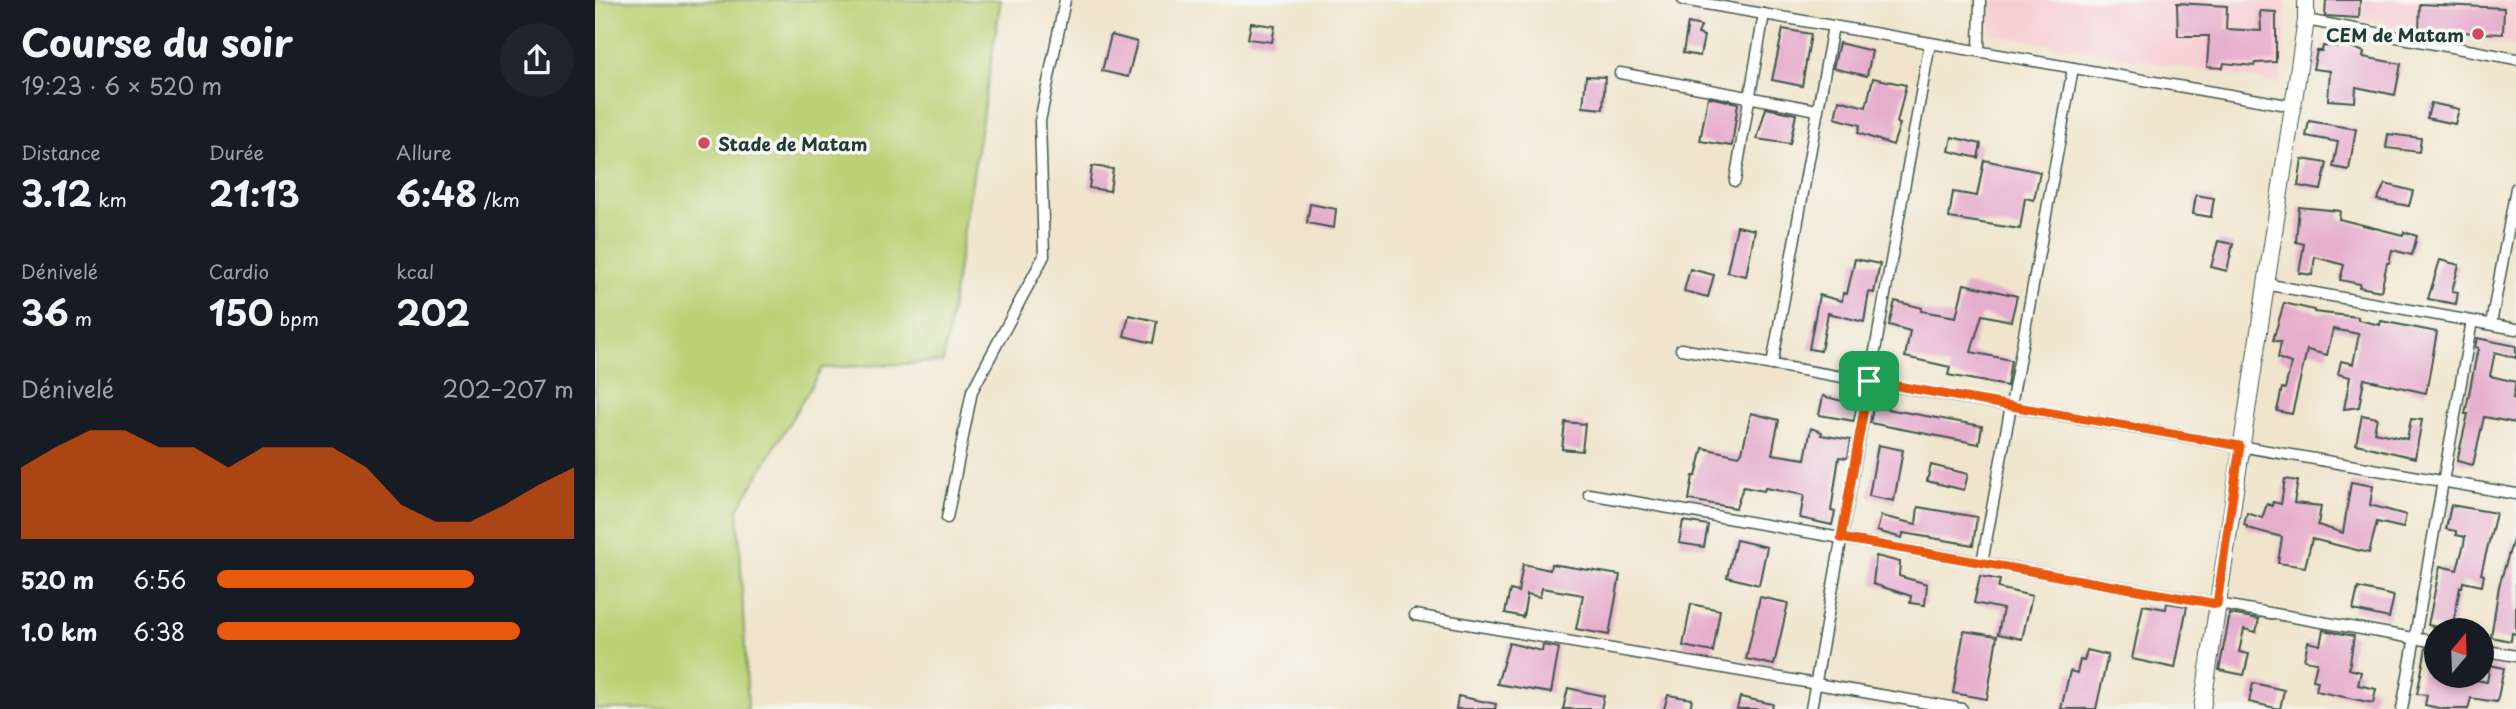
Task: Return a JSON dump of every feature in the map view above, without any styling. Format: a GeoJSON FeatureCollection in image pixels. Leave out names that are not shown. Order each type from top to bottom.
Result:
{"type":"FeatureCollection","features":[{"type":"Feature","properties":{"kind":"street"},"geometry":{"type":"LineString","coordinates":[[947,518],[972,391],[1044,256],[1039,121],[1065,0]]}},
{"type":"Feature","properties":{"kind":"street"},"geometry":{"type":"LineString","coordinates":[[1683,0],[2293,106]]}},
{"type":"Feature","properties":{"kind":"street"},"geometry":{"type":"LineString","coordinates":[[1979,51],[1980,0]]}},
{"type":"Feature","properties":{"kind":"street"},"geometry":{"type":"LineString","coordinates":[[2202,709],[2306,20],[2306,0]]}},
{"type":"Feature","properties":{"kind":"street"},"geometry":{"type":"LineString","coordinates":[[1735,181],[1764,14]]}},
{"type":"Feature","properties":{"kind":"street"},"geometry":{"type":"LineString","coordinates":[[2306,20],[2516,59]]}},
{"type":"Feature","properties":{"kind":"street"},"geometry":{"type":"LineString","coordinates":[[1772,365],[1833,26]]}},
{"type":"Feature","properties":{"kind":"street"},"geometry":{"type":"LineString","coordinates":[[1811,709],[1930,43]]}},
{"type":"Feature","properties":{"kind":"street"},"geometry":{"type":"LineString","coordinates":[[1982,563],[2073,68]]}},
{"type":"Feature","properties":{"kind":"street"},"geometry":{"type":"LineString","coordinates":[[1621,74],[1818,110]]}},
{"type":"Feature","properties":{"kind":"street"},"geometry":{"type":"LineString","coordinates":[[2491,324],[2516,188]]}},
{"type":"Feature","properties":{"kind":"street"},"geometry":{"type":"LineString","coordinates":[[2265,284],[2516,329]]}},
{"type":"Feature","properties":{"kind":"street"},"geometry":{"type":"LineString","coordinates":[[2402,709],[2472,321]]}},
{"type":"Feature","properties":{"kind":"street"},"geometry":{"type":"LineString","coordinates":[[1681,349],[2516,494]]}},
{"type":"Feature","properties":{"kind":"street"},"geometry":{"type":"LineString","coordinates":[[1589,494],[2424,640]]}},
{"type":"Feature","properties":{"kind":"street"},"geometry":{"type":"LineString","coordinates":[[1415,615],[1937,707],[1962,709]]}},
{"type":"Feature","properties":{"kind":"street"},"geometry":{"type":"LineString","coordinates":[[2494,652],[2516,656]]}},
{"type":"Feature","properties":{"kind":"shaded area"},"geometry":{"type":"Polygon","coordinates":[[[1991,0],[2286,0],[2282,84],[1990,34],[1991,0]]]}},
{"type":"Feature","properties":{"kind":"shaded area","name":"CEM de Matam"},"geometry":{"type":"Polygon","coordinates":[[[2364,0],[2516,0],[2516,46],[2362,21],[2364,0]]]}},
{"type":"Feature","properties":{"kind":"green space"},"geometry":{"type":"Polygon","coordinates":[[[595,0],[1001,0],[943,362],[822,368],[738,509],[748,709],[595,709],[595,0]]]}},
{"type":"Feature","properties":{"kind":"building"},"geometry":{"type":"Polygon","coordinates":[[[2326,0],[2360,0],[2359,18],[2325,16],[2326,0]]]}},
{"type":"Feature","properties":{"kind":"building"},"geometry":{"type":"Polygon","coordinates":[[[2177,3],[2227,6],[2226,29],[2261,31],[2260,11],[2276,12],[2276,62],[2255,63],[2254,66],[2224,63],[2223,68],[2207,67],[2209,36],[2178,36],[2177,3]]]}},
{"type":"Feature","properties":{"kind":"building"},"geometry":{"type":"Polygon","coordinates":[[[2420,4],[2504,8],[2503,34],[2419,30],[2420,4]]]}},
{"type":"Feature","properties":{"kind":"building"},"geometry":{"type":"Polygon","coordinates":[[[1251,23],[1275,26],[1272,42],[1248,39],[1251,23]]]}},
{"type":"Feature","properties":{"kind":"building"},"geometry":{"type":"Polygon","coordinates":[[[1688,23],[1701,26],[1698,34],[1704,36],[1700,56],[1683,53],[1688,23]]]}},
{"type":"Feature","properties":{"kind":"building"},"geometry":{"type":"Polygon","coordinates":[[[1783,29],[1811,34],[1802,86],[1772,80],[1783,29]]]}},
{"type":"Feature","properties":{"kind":"building"},"geometry":{"type":"Polygon","coordinates":[[[1111,35],[1137,42],[1128,77],[1102,71],[1111,35]]]}},
{"type":"Feature","properties":{"kind":"building"},"geometry":{"type":"Polygon","coordinates":[[[1839,43],[1872,51],[1867,76],[1833,68],[1839,43]]]}},
{"type":"Feature","properties":{"kind":"building"},"geometry":{"type":"Polygon","coordinates":[[[2323,46],[2351,47],[2364,52],[2363,57],[2401,64],[2395,95],[2356,87],[2355,102],[2328,100],[2330,71],[2313,69],[2317,51],[2322,51],[2323,46]]]}},
{"type":"Feature","properties":{"kind":"building"},"geometry":{"type":"Polygon","coordinates":[[[1586,76],[1605,77],[1603,109],[1583,107],[1586,76]]]}},
{"type":"Feature","properties":{"kind":"building"},"geometry":{"type":"Polygon","coordinates":[[[1873,78],[1906,85],[1897,123],[1900,124],[1893,145],[1858,133],[1860,125],[1835,118],[1839,100],[1866,107],[1873,78]]]}},
{"type":"Feature","properties":{"kind":"building"},"geometry":{"type":"Polygon","coordinates":[[[1708,97],[1738,103],[1732,146],[1700,141],[1708,97]]]}},
{"type":"Feature","properties":{"kind":"building"},"geometry":{"type":"Polygon","coordinates":[[[2431,103],[2459,109],[2455,124],[2427,118],[2431,103]]]}},
{"type":"Feature","properties":{"kind":"building"},"geometry":{"type":"Polygon","coordinates":[[[1766,108],[1796,114],[1790,144],[1757,139],[1766,108]]]}},
{"type":"Feature","properties":{"kind":"building"},"geometry":{"type":"Polygon","coordinates":[[[2309,121],[2356,129],[2349,170],[2333,167],[2338,142],[2306,136],[2309,121]]]}},
{"type":"Feature","properties":{"kind":"building"},"geometry":{"type":"Polygon","coordinates":[[[2388,134],[2421,138],[2419,152],[2386,148],[2388,134]]]}},
{"type":"Feature","properties":{"kind":"building"},"geometry":{"type":"Polygon","coordinates":[[[1952,137],[1981,144],[1978,158],[1949,151],[1952,137]]]}},
{"type":"Feature","properties":{"kind":"building"},"geometry":{"type":"Polygon","coordinates":[[[2302,159],[2327,163],[2321,190],[2298,186],[2302,159]]]}},
{"type":"Feature","properties":{"kind":"building"},"geometry":{"type":"Polygon","coordinates":[[[1984,160],[2040,172],[2034,200],[2025,198],[2020,229],[1949,218],[1953,192],[1977,196],[1984,160]]]}},
{"type":"Feature","properties":{"kind":"building"},"geometry":{"type":"Polygon","coordinates":[[[1092,166],[1113,169],[1110,191],[1089,188],[1092,166]]]}},
{"type":"Feature","properties":{"kind":"building"},"geometry":{"type":"Polygon","coordinates":[[[2385,184],[2413,191],[2409,206],[2377,200],[2385,184]]]}},
{"type":"Feature","properties":{"kind":"building"},"geometry":{"type":"Polygon","coordinates":[[[2196,195],[2214,198],[2211,217],[2193,214],[2196,195]]]}},
{"type":"Feature","properties":{"kind":"building"},"geometry":{"type":"Polygon","coordinates":[[[1310,204],[1336,209],[1334,228],[1307,223],[1310,204]]]}},
{"type":"Feature","properties":{"kind":"building"},"geometry":{"type":"Polygon","coordinates":[[[2299,207],[2340,211],[2339,219],[2417,236],[2412,255],[2392,250],[2381,291],[2340,280],[2344,265],[2315,257],[2312,275],[2299,273],[2304,244],[2296,242],[2299,207]]]}},
{"type":"Feature","properties":{"kind":"building"},"geometry":{"type":"Polygon","coordinates":[[[1737,226],[1755,230],[1746,276],[1727,272],[1737,226]]]}},
{"type":"Feature","properties":{"kind":"building"},"geometry":{"type":"Polygon","coordinates":[[[2218,241],[2233,244],[2227,271],[2211,267],[2218,241]]]}},
{"type":"Feature","properties":{"kind":"building"},"geometry":{"type":"Polygon","coordinates":[[[1855,259],[1880,264],[1874,293],[1869,292],[1864,322],[1828,313],[1821,351],[1809,349],[1819,295],[1842,301],[1843,293],[1847,294],[1855,259]]]}},
{"type":"Feature","properties":{"kind":"building"},"geometry":{"type":"Polygon","coordinates":[[[2440,260],[2459,265],[2452,291],[2458,292],[2456,304],[2428,299],[2440,260]]]}},
{"type":"Feature","properties":{"kind":"building"},"geometry":{"type":"Polygon","coordinates":[[[1690,269],[1714,275],[1708,297],[1684,291],[1690,269]]]}},
{"type":"Feature","properties":{"kind":"building"},"geometry":{"type":"Polygon","coordinates":[[[1964,284],[2017,296],[2011,321],[1982,315],[1971,352],[2011,360],[2007,386],[1948,375],[1950,367],[1905,357],[1910,331],[1889,325],[1895,301],[1922,308],[1921,311],[1956,317],[1964,284]]]}},
{"type":"Feature","properties":{"kind":"building"},"geometry":{"type":"Polygon","coordinates":[[[2284,303],[2314,312],[2358,317],[2358,320],[2380,325],[2381,321],[2437,332],[2426,393],[2364,379],[2359,407],[2344,409],[2350,377],[2338,374],[2341,361],[2353,364],[2359,334],[2333,329],[2327,355],[2307,350],[2292,414],[2277,411],[2291,363],[2278,358],[2281,342],[2273,340],[2284,303]]]}},
{"type":"Feature","properties":{"kind":"building"},"geometry":{"type":"Polygon","coordinates":[[[1129,315],[1157,321],[1153,343],[1124,336],[1129,315]]]}},
{"type":"Feature","properties":{"kind":"building"},"geometry":{"type":"Polygon","coordinates":[[[2477,338],[2516,346],[2516,358],[2495,352],[2490,376],[2516,382],[2513,398],[2516,399],[2516,423],[2484,417],[2473,465],[2457,461],[2468,414],[2465,414],[2478,348],[2475,347],[2477,338]]]}},
{"type":"Feature","properties":{"kind":"building"},"geometry":{"type":"Polygon","coordinates":[[[1823,396],[1857,405],[1854,421],[1819,415],[1823,396]]]}},
{"type":"Feature","properties":{"kind":"building"},"geometry":{"type":"Polygon","coordinates":[[[1873,408],[1982,426],[1979,444],[1870,423],[1873,408]]]}},
{"type":"Feature","properties":{"kind":"building"},"geometry":{"type":"Polygon","coordinates":[[[1751,413],[1779,420],[1772,454],[1805,459],[1811,428],[1822,432],[1821,435],[1851,440],[1848,458],[1839,457],[1831,511],[1835,512],[1832,525],[1800,518],[1804,495],[1765,488],[1764,491],[1743,487],[1736,508],[1689,500],[1693,476],[1696,476],[1703,448],[1739,456],[1751,413]]]}},
{"type":"Feature","properties":{"kind":"building"},"geometry":{"type":"Polygon","coordinates":[[[2362,415],[2377,418],[2374,432],[2407,439],[2411,419],[2422,420],[2415,458],[2356,444],[2362,415]]]}},
{"type":"Feature","properties":{"kind":"building"},"geometry":{"type":"Polygon","coordinates":[[[1565,422],[1585,424],[1582,451],[1562,449],[1565,422]]]}},
{"type":"Feature","properties":{"kind":"building"},"geometry":{"type":"Polygon","coordinates":[[[1878,445],[1903,450],[1894,501],[1869,496],[1878,445]]]}},
{"type":"Feature","properties":{"kind":"building"},"geometry":{"type":"Polygon","coordinates":[[[1931,465],[1968,474],[1964,490],[1927,481],[1931,465]]]}},
{"type":"Feature","properties":{"kind":"building"},"geometry":{"type":"Polygon","coordinates":[[[2285,479],[2298,481],[2294,503],[2321,506],[2318,525],[2343,533],[2351,482],[2373,486],[2370,505],[2406,515],[2403,528],[2377,522],[2369,553],[2312,539],[2305,567],[2278,563],[2282,537],[2244,525],[2247,513],[2262,518],[2267,504],[2281,504],[2285,479]]]}},
{"type":"Feature","properties":{"kind":"building"},"geometry":{"type":"Polygon","coordinates":[[[2451,505],[2496,513],[2481,574],[2484,575],[2482,586],[2463,582],[2454,618],[2429,618],[2440,566],[2457,570],[2464,544],[2465,537],[2446,529],[2451,505]]]}},
{"type":"Feature","properties":{"kind":"building"},"geometry":{"type":"Polygon","coordinates":[[[1918,507],[1977,517],[1973,545],[1903,533],[1902,538],[1877,531],[1881,516],[1916,524],[1918,507]]]}},
{"type":"Feature","properties":{"kind":"building"},"geometry":{"type":"Polygon","coordinates":[[[1683,521],[1708,525],[1704,547],[1679,543],[1683,521]]]}},
{"type":"Feature","properties":{"kind":"building"},"geometry":{"type":"Polygon","coordinates":[[[1736,540],[1767,547],[1759,585],[1727,577],[1736,540]]]}},
{"type":"Feature","properties":{"kind":"building"},"geometry":{"type":"Polygon","coordinates":[[[2513,540],[2516,540],[2516,634],[2512,633],[2511,641],[2494,638],[2499,586],[2513,540]]]}},
{"type":"Feature","properties":{"kind":"building"},"geometry":{"type":"Polygon","coordinates":[[[1876,556],[1900,562],[1899,576],[1927,584],[1925,605],[1910,603],[1911,596],[1873,584],[1876,556]]]}},
{"type":"Feature","properties":{"kind":"building"},"geometry":{"type":"Polygon","coordinates":[[[1523,564],[1550,570],[1551,564],[1620,575],[1609,635],[1576,629],[1583,595],[1542,588],[1540,597],[1527,594],[1523,617],[1505,613],[1510,590],[1518,592],[1523,564]]]}},
{"type":"Feature","properties":{"kind":"building"},"geometry":{"type":"Polygon","coordinates":[[[1980,576],[2000,580],[1998,588],[2032,596],[2022,639],[1998,634],[2003,609],[1974,603],[1980,576]]]}},
{"type":"Feature","properties":{"kind":"building"},"geometry":{"type":"Polygon","coordinates":[[[2358,588],[2394,596],[2389,618],[2353,610],[2358,588]]]}},
{"type":"Feature","properties":{"kind":"building"},"geometry":{"type":"Polygon","coordinates":[[[1760,597],[1788,603],[1774,665],[1746,659],[1760,597]]]}},
{"type":"Feature","properties":{"kind":"building"},"geometry":{"type":"Polygon","coordinates":[[[2167,603],[2187,606],[2175,668],[2132,659],[2143,605],[2166,609],[2167,603]]]}},
{"type":"Feature","properties":{"kind":"building"},"geometry":{"type":"Polygon","coordinates":[[[1691,604],[1720,610],[1713,652],[1683,646],[1691,604]]]}},
{"type":"Feature","properties":{"kind":"building"},"geometry":{"type":"Polygon","coordinates":[[[2230,614],[2259,619],[2256,632],[2244,629],[2239,652],[2249,654],[2244,675],[2219,670],[2230,614]]]}},
{"type":"Feature","properties":{"kind":"building"},"geometry":{"type":"Polygon","coordinates":[[[2323,630],[2354,636],[2349,669],[2361,672],[2358,685],[2376,689],[2373,703],[2316,691],[2318,681],[2313,680],[2317,662],[2304,660],[2308,642],[2320,645],[2323,630]]]}},
{"type":"Feature","properties":{"kind":"building"},"geometry":{"type":"Polygon","coordinates":[[[1964,631],[1997,636],[1987,699],[1953,693],[1964,631]]]}},
{"type":"Feature","properties":{"kind":"building"},"geometry":{"type":"Polygon","coordinates":[[[1509,643],[1542,651],[1543,645],[1559,648],[1551,693],[1497,684],[1509,643]]]}},
{"type":"Feature","properties":{"kind":"building"},"geometry":{"type":"Polygon","coordinates":[[[2087,650],[2108,655],[2096,709],[2061,709],[2070,671],[2077,673],[2080,660],[2084,661],[2087,650]]]}},
{"type":"Feature","properties":{"kind":"building"},"geometry":{"type":"Polygon","coordinates":[[[2424,658],[2424,688],[2494,688],[2494,666],[2504,668],[2497,702],[2471,698],[2468,709],[2443,709],[2425,705],[2427,695],[2417,694],[2424,658]]]}},
{"type":"Feature","properties":{"kind":"building"},"geometry":{"type":"Polygon","coordinates":[[[2253,683],[2284,690],[2280,709],[2249,702],[2253,683]]]}},
{"type":"Feature","properties":{"kind":"building"},"geometry":{"type":"Polygon","coordinates":[[[1568,688],[1604,696],[1601,709],[1563,709],[1568,688]]]}},
{"type":"Feature","properties":{"kind":"building"},"geometry":{"type":"Polygon","coordinates":[[[1668,695],[1692,699],[1690,709],[1664,709],[1668,695]]]}},
{"type":"Feature","properties":{"kind":"building"},"geometry":{"type":"Polygon","coordinates":[[[1458,696],[1496,704],[1495,709],[1456,709],[1458,696]]]}},
{"type":"Feature","properties":{"kind":"building"},"geometry":{"type":"Polygon","coordinates":[[[1740,697],[1773,704],[1772,709],[1737,709],[1740,697]]]}},
{"type":"Feature","properties":{"kind":"place","name":"CEM de Matam"},"geometry":{"type":"Point","coordinates":[2478,34]}},
{"type":"Feature","properties":{"kind":"place","name":"Stade de Matam"},"geometry":{"type":"Point","coordinates":[704,143]}},
{"type":"Feature","properties":{"kind":"route"},"geometry":{"type":"LineString","coordinates":[[1869,381],[2240,446],[2217,604],[1841,538],[1869,381]]}}]}
